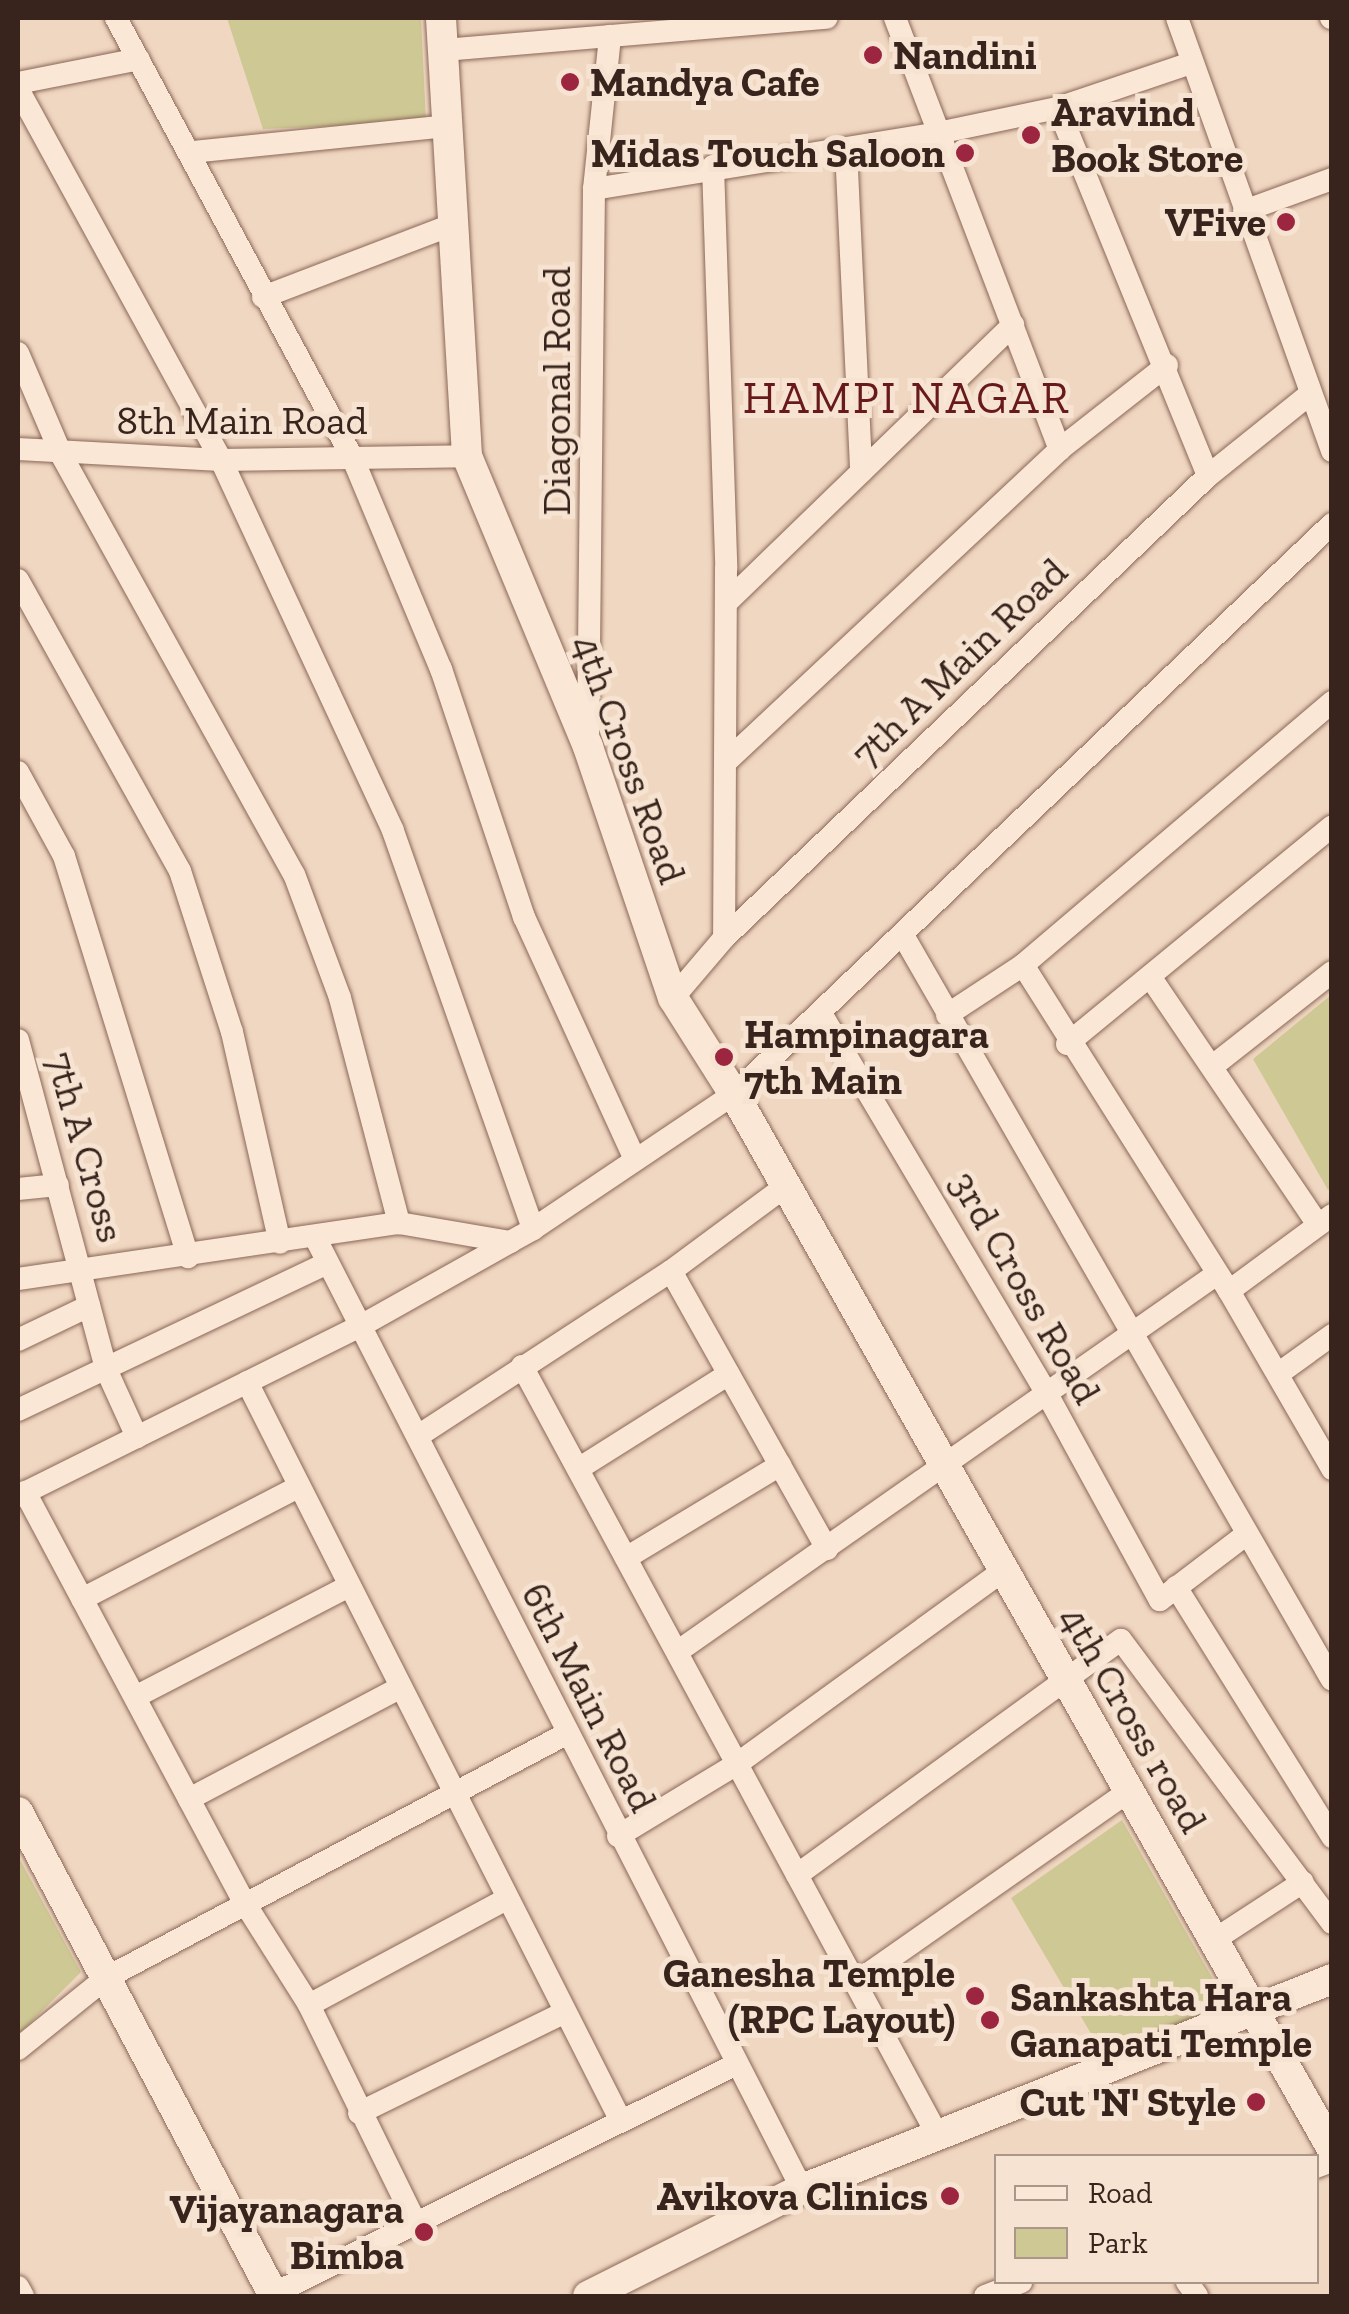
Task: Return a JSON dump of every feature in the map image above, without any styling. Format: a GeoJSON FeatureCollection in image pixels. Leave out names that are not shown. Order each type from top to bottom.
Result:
{"type":"FeatureCollection","features":[{"type":"Feature","properties":{"kind":"main road","name":"4th Cross Road"},"geometry":{"type":"LineString","coordinates":[[441,18],[467,456],[588,747],[672,998],[734,1094],[944,1466]]}},
{"type":"Feature","properties":{"kind":"main road","name":"4th Cross road"},"geometry":{"type":"LineString","coordinates":[[944,1466],[1332,2149]]}},
{"type":"Feature","properties":{"kind":"main road"},"geometry":{"type":"LineString","coordinates":[[18,1812],[273,2295]]}},
{"type":"Feature","properties":{"kind":"main road"},"geometry":{"type":"LineString","coordinates":[[588,2296],[802,2189],[1332,1979]]}},
{"type":"Feature","properties":{"kind":"street"},"geometry":{"type":"LineString","coordinates":[[116,18],[192,152],[262,296],[353,459],[441,668],[524,917],[635,1159]]}},
{"type":"Feature","properties":{"kind":"street"},"geometry":{"type":"LineString","coordinates":[[443,50],[827,18]]}},
{"type":"Feature","properties":{"kind":"street"},"geometry":{"type":"LineString","coordinates":[[895,18],[1060,448]]}},
{"type":"Feature","properties":{"kind":"street"},"geometry":{"type":"LineString","coordinates":[[1176,18],[1332,452]]}},
{"type":"Feature","properties":{"kind":"street","name":"Diagonal Road"},"geometry":{"type":"LineString","coordinates":[[588,747],[594,189],[610,36]]}},
{"type":"Feature","properties":{"kind":"street"},"geometry":{"type":"LineString","coordinates":[[139,59],[18,86],[221,460],[393,831],[533,1229]]}},
{"type":"Feature","properties":{"kind":"street"},"geometry":{"type":"LineString","coordinates":[[594,189],[713,166],[938,133],[1058,108],[1191,63]]}},
{"type":"Feature","properties":{"kind":"street"},"geometry":{"type":"LineString","coordinates":[[1058,108],[1167,364],[1208,476]]}},
{"type":"Feature","properties":{"kind":"street"},"geometry":{"type":"LineString","coordinates":[[192,152],[446,126]]}},
{"type":"Feature","properties":{"kind":"street"},"geometry":{"type":"LineString","coordinates":[[846,149],[862,472]]}},
{"type":"Feature","properties":{"kind":"street"},"geometry":{"type":"LineString","coordinates":[[713,166],[726,603],[724,938]]}},
{"type":"Feature","properties":{"kind":"street"},"geometry":{"type":"LineString","coordinates":[[1244,211],[1332,179]]}},
{"type":"Feature","properties":{"kind":"street"},"geometry":{"type":"LineString","coordinates":[[262,296],[452,225]]}},
{"type":"Feature","properties":{"kind":"street"},"geometry":{"type":"LineString","coordinates":[[726,603],[1013,325]]}},
{"type":"Feature","properties":{"kind":"street"},"geometry":{"type":"LineString","coordinates":[[18,353],[62,456],[294,874],[340,998],[399,1224]]}},
{"type":"Feature","properties":{"kind":"street"},"geometry":{"type":"LineString","coordinates":[[728,760],[1060,448],[1167,364]]}},
{"type":"Feature","properties":{"kind":"street","name":"7th A Main Road"},"geometry":{"type":"LineString","coordinates":[[672,998],[724,938],[1208,476],[1310,394]]}},
{"type":"Feature","properties":{"kind":"street","name":"8th Main Road"},"geometry":{"type":"LineString","coordinates":[[18,449],[62,456],[221,460],[467,456]]}},
{"type":"Feature","properties":{"kind":"street"},"geometry":{"type":"LineString","coordinates":[[418,2225],[308,2005],[244,1902],[82,1599],[21,1494],[357,1328],[533,1229],[734,1094],[904,937],[1332,524]]}},
{"type":"Feature","properties":{"kind":"street"},"geometry":{"type":"LineString","coordinates":[[18,580],[180,870],[232,1032],[280,1242]]}},
{"type":"Feature","properties":{"kind":"street"},"geometry":{"type":"LineString","coordinates":[[947,1015],[1022,965],[1332,702]]}},
{"type":"Feature","properties":{"kind":"street"},"geometry":{"type":"LineString","coordinates":[[18,772],[64,856],[188,1257]]}},
{"type":"Feature","properties":{"kind":"street"},"geometry":{"type":"LineString","coordinates":[[1067,1044],[1332,826]]}},
{"type":"Feature","properties":{"kind":"street"},"geometry":{"type":"LineString","coordinates":[[904,937],[1332,1680]]}},
{"type":"Feature","properties":{"kind":"street"},"geometry":{"type":"LineString","coordinates":[[1022,965],[1067,1044],[1278,1374],[1332,1469]]}},
{"type":"Feature","properties":{"kind":"street"},"geometry":{"type":"LineString","coordinates":[[1214,1065],[1332,972]]}},
{"type":"Feature","properties":{"kind":"street"},"geometry":{"type":"LineString","coordinates":[[677,1652],[1130,1332],[1325,1220],[1151,978]]}},
{"type":"Feature","properties":{"kind":"street","name":"3rd Cross Road"},"geometry":{"type":"LineString","coordinates":[[822,1015],[1168,1594],[1332,1837]]}},
{"type":"Feature","properties":{"kind":"street","name":"7th A Cross"},"geometry":{"type":"LineString","coordinates":[[18,1040],[24,1086],[58,1185],[106,1370],[137,1437]]}},
{"type":"Feature","properties":{"kind":"street"},"geometry":{"type":"LineString","coordinates":[[18,1190],[58,1185]]}},
{"type":"Feature","properties":{"kind":"street"},"geometry":{"type":"LineString","coordinates":[[418,1436],[671,1270],[786,1186]]}},
{"type":"Feature","properties":{"kind":"street"},"geometry":{"type":"LineString","coordinates":[[18,1279],[82,1273],[399,1224],[510,1242]]}},
{"type":"Feature","properties":{"kind":"street","name":"6th Main Road"},"geometry":{"type":"LineString","coordinates":[[315,1237],[357,1328],[418,1436],[618,1836],[802,2189]]}},
{"type":"Feature","properties":{"kind":"street"},"geometry":{"type":"LineString","coordinates":[[18,1410],[327,1263]]}},
{"type":"Feature","properties":{"kind":"street"},"geometry":{"type":"LineString","coordinates":[[671,1270],[827,1549]]}},
{"type":"Feature","properties":{"kind":"street"},"geometry":{"type":"LineString","coordinates":[[18,1340],[89,1306]]}},
{"type":"Feature","properties":{"kind":"street"},"geometry":{"type":"LineString","coordinates":[[1278,1374],[1332,1335]]}},
{"type":"Feature","properties":{"kind":"street"},"geometry":{"type":"LineString","coordinates":[[522,1366],[938,2136]]}},
{"type":"Feature","properties":{"kind":"street"},"geometry":{"type":"LineString","coordinates":[[578,1469],[729,1374]]}},
{"type":"Feature","properties":{"kind":"street"},"geometry":{"type":"LineString","coordinates":[[247,1382],[346,1587],[622,2121]]}},
{"type":"Feature","properties":{"kind":"street"},"geometry":{"type":"LineString","coordinates":[[626,1558],[780,1465]]}},
{"type":"Feature","properties":{"kind":"street"},"geometry":{"type":"LineString","coordinates":[[82,1599],[298,1487]]}},
{"type":"Feature","properties":{"kind":"street"},"geometry":{"type":"LineString","coordinates":[[1168,1594],[1247,1534]]}},
{"type":"Feature","properties":{"kind":"street"},"geometry":{"type":"LineString","coordinates":[[618,1836],[737,1764],[1004,1570]]}},
{"type":"Feature","properties":{"kind":"street"},"geometry":{"type":"LineString","coordinates":[[135,1697],[346,1587]]}},
{"type":"Feature","properties":{"kind":"street"},"geometry":{"type":"LineString","coordinates":[[798,1875],[1066,1680],[1125,1642],[1332,1923]]}},
{"type":"Feature","properties":{"kind":"street"},"geometry":{"type":"LineString","coordinates":[[189,1799],[398,1689]]}},
{"type":"Feature","properties":{"kind":"street"},"geometry":{"type":"LineString","coordinates":[[18,2048],[106,1978],[566,1734]]}},
{"type":"Feature","properties":{"kind":"street"},"geometry":{"type":"LineString","coordinates":[[856,1983],[1129,1791]]}},
{"type":"Feature","properties":{"kind":"street"},"geometry":{"type":"LineString","coordinates":[[1214,1940],[1303,1882]]}},
{"type":"Feature","properties":{"kind":"street"},"geometry":{"type":"LineString","coordinates":[[308,2005],[507,1898]]}},
{"type":"Feature","properties":{"kind":"street"},"geometry":{"type":"LineString","coordinates":[[359,2113],[565,2012]]}},
{"type":"Feature","properties":{"kind":"street"},"geometry":{"type":"LineString","coordinates":[[273,2295],[736,2064]]}},
{"type":"Feature","properties":{"kind":"street"},"geometry":{"type":"LineString","coordinates":[[986,2296],[1019,2284]]}},
{"type":"Feature","properties":{"kind":"street"},"geometry":{"type":"LineString","coordinates":[[18,2287],[23,2296]]}},
{"type":"Feature","properties":{"kind":"green space"},"geometry":{"type":"Polygon","coordinates":[[[227,18],[421,18],[426,122],[263,129],[227,18]]]}},
{"type":"Feature","properties":{"kind":"green space"},"geometry":{"type":"Polygon","coordinates":[[[1331,995],[1332,1187],[1328,1190],[1253,1059],[1331,995]]]}},
{"type":"Feature","properties":{"kind":"green space"},"geometry":{"type":"Polygon","coordinates":[[[1122,1820],[1229,2007],[1103,2054],[1011,1898],[1122,1820]]]}},
{"type":"Feature","properties":{"kind":"green space"},"geometry":{"type":"Polygon","coordinates":[[[18,1856],[81,1972],[18,2035],[18,1856]]]}},
{"type":"Feature","properties":{"kind":"place","name":"Nandini"},"geometry":{"type":"Point","coordinates":[873,55]}},
{"type":"Feature","properties":{"kind":"place","name":"Mandya Cafe"},"geometry":{"type":"Point","coordinates":[570,82]}},
{"type":"Feature","properties":{"kind":"place","name":"Aravind Book Store"},"geometry":{"type":"Point","coordinates":[1031,135]}},
{"type":"Feature","properties":{"kind":"place","name":"Midas Touch Saloon"},"geometry":{"type":"Point","coordinates":[965,153]}},
{"type":"Feature","properties":{"kind":"place","name":"VFive"},"geometry":{"type":"Point","coordinates":[1286,222]}},
{"type":"Feature","properties":{"kind":"place","name":"Hampinagara 7th Main"},"geometry":{"type":"Point","coordinates":[724,1057]}},
{"type":"Feature","properties":{"kind":"place","name":"Ganesha Temple (RPC Layout)"},"geometry":{"type":"Point","coordinates":[975,1996]}},
{"type":"Feature","properties":{"kind":"place","name":"Sankashta Hara Ganapati Temple"},"geometry":{"type":"Point","coordinates":[990,2020]}},
{"type":"Feature","properties":{"kind":"place","name":"Cut 'N' Style"},"geometry":{"type":"Point","coordinates":[1256,2102]}},
{"type":"Feature","properties":{"kind":"place","name":"Avikova Clinics"},"geometry":{"type":"Point","coordinates":[950,2196]}},
{"type":"Feature","properties":{"kind":"place","name":"Vijayanagara Bimba"},"geometry":{"type":"Point","coordinates":[424,2232]}},
{"type":"Feature","properties":{"kind":"district","name":"HAMPI NAGAR"},"geometry":{"type":"Point","coordinates":[907,399]}}]}
